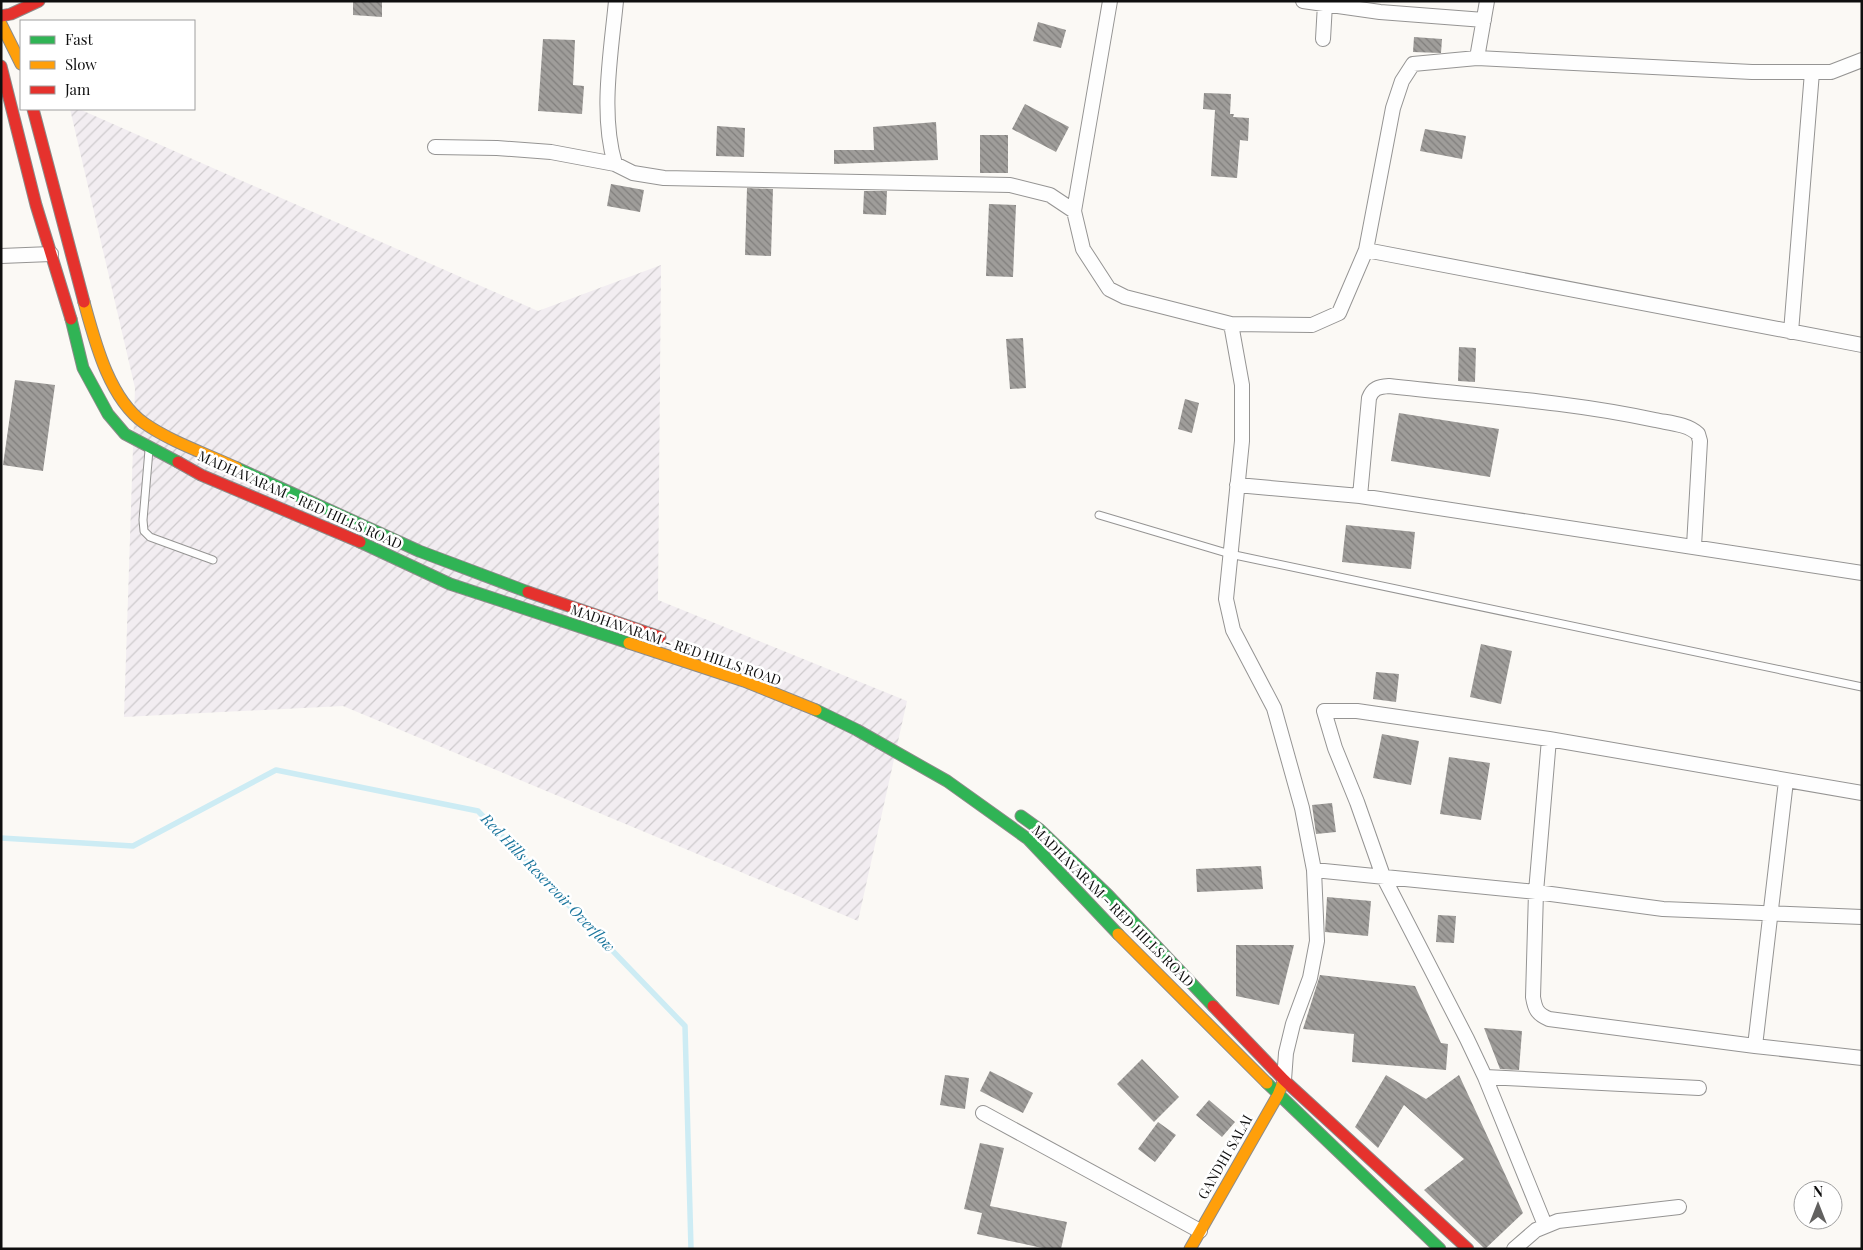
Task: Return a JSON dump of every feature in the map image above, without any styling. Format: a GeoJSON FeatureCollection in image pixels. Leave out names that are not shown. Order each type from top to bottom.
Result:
{"type":"FeatureCollection","features":[{"type":"Feature","properties":{"kind":"main road"},"geometry":{"type":"LineString","coordinates":[[7,10],[39,1]]}},
{"type":"Feature","properties":{"kind":"main road"},"geometry":{"type":"LineString","coordinates":[[1,24],[20,62]]}},
{"type":"Feature","properties":{"kind":"main road","name":"MADHAVARAM - RED HILLS ROAD"},"geometry":{"type":"LineString","coordinates":[[1,66],[36,205],[70,315],[83,368],[108,414],[125,434],[201,475],[379,550],[450,584],[744,681],[849,726],[913,760],[947,781],[1028,839],[1093,909],[1278,1095],[1440,1249]]}},
{"type":"Feature","properties":{"kind":"main road","name":"MADHAVARAM - RED HILLS ROAD"},"geometry":{"type":"LineString","coordinates":[[33,110],[94,338],[112,384],[131,411],[144,423],[188,446],[419,551],[503,584],[674,642]]}},
{"type":"Feature","properties":{"kind":"main road"},"geometry":{"type":"LineString","coordinates":[[803,692],[873,726]]}},
{"type":"Feature","properties":{"kind":"main road"},"geometry":{"type":"LineString","coordinates":[[930,758],[964,778]]}},
{"type":"Feature","properties":{"kind":"main road","name":"MADHAVARAM - RED HILLS ROAD"},"geometry":{"type":"LineString","coordinates":[[1011,809],[1039,828],[1108,895],[1284,1080],[1468,1249]]}},
{"type":"Feature","properties":{"kind":"main road","name":"GANDHI SALAI"},"geometry":{"type":"LineString","coordinates":[[1190,1249],[1278,1095],[1284,1080]]}},
{"type":"Feature","properties":{"kind":"street"},"geometry":{"type":"LineString","coordinates":[[615,164],[610,147],[608,89],[616,1]]}},
{"type":"Feature","properties":{"kind":"street"},"geometry":{"type":"LineString","coordinates":[[1110,1],[1074,211],[1083,249],[1109,289],[1125,297],[1231,324],[1312,325],[1339,313],[1366,250],[1393,108],[1402,81],[1414,64],[1477,58],[1752,72],[1831,72],[1862,60]]}},
{"type":"Feature","properties":{"kind":"street"},"geometry":{"type":"LineString","coordinates":[[1303,1],[1380,12],[1484,20]]}},
{"type":"Feature","properties":{"kind":"street"},"geometry":{"type":"LineString","coordinates":[[1477,58],[1487,1]]}},
{"type":"Feature","properties":{"kind":"street"},"geometry":{"type":"LineString","coordinates":[[1323,39],[1325,4]]}},
{"type":"Feature","properties":{"kind":"street"},"geometry":{"type":"LineString","coordinates":[[1791,332],[1812,72]]}},
{"type":"Feature","properties":{"kind":"street"},"geometry":{"type":"LineString","coordinates":[[434,146],[552,152],[615,164],[633,173],[664,178],[1010,185],[1050,195],[1074,211]]}},
{"type":"Feature","properties":{"kind":"street"},"geometry":{"type":"LineString","coordinates":[[1366,250],[1862,345]]}},
{"type":"Feature","properties":{"kind":"street"},"geometry":{"type":"LineString","coordinates":[[1,256],[51,254]]}},
{"type":"Feature","properties":{"kind":"street"},"geometry":{"type":"LineString","coordinates":[[1231,324],[1242,385],[1242,442],[1226,599],[1233,630],[1274,708],[1302,808],[1314,870],[1317,941],[1310,978],[1293,1024],[1286,1053],[1284,1080]]}},
{"type":"Feature","properties":{"kind":"street"},"geometry":{"type":"LineString","coordinates":[[1360,496],[1369,398],[1372,391],[1377,388],[1389,386],[1538,402],[1625,414],[1686,427],[1698,434],[1700,440],[1694,546]]}},
{"type":"Feature","properties":{"kind":"street"},"geometry":{"type":"LineString","coordinates":[[1237,485],[1360,496],[1862,573]]}},
{"type":"Feature","properties":{"kind":"street"},"geometry":{"type":"LineString","coordinates":[[1545,1225],[1468,1040],[1383,876],[1357,802],[1335,748],[1324,711],[1357,711],[1549,739],[1862,793]]}},
{"type":"Feature","properties":{"kind":"street"},"geometry":{"type":"LineString","coordinates":[[1549,739],[1536,892],[1533,997],[1534,1008],[1539,1015],[1549,1019],[1862,1058]]}},
{"type":"Feature","properties":{"kind":"street"},"geometry":{"type":"LineString","coordinates":[[1755,1046],[1786,781]]}},
{"type":"Feature","properties":{"kind":"street"},"geometry":{"type":"LineString","coordinates":[[1314,870],[1536,892],[1663,909],[1862,917]]}},
{"type":"Feature","properties":{"kind":"street"},"geometry":{"type":"LineString","coordinates":[[1485,1077],[1699,1088]]}},
{"type":"Feature","properties":{"kind":"street"},"geometry":{"type":"LineString","coordinates":[[983,1113],[1200,1231]]}},
{"type":"Feature","properties":{"kind":"street"},"geometry":{"type":"LineString","coordinates":[[1514,1249],[1536,1230],[1558,1221],[1678,1207]]}},
{"type":"Feature","properties":{"kind":"lane"},"geometry":{"type":"LineString","coordinates":[[149,447],[143,520],[144,531],[150,538],[213,560]]}},
{"type":"Feature","properties":{"kind":"lane"},"geometry":{"type":"LineString","coordinates":[[1099,515],[1230,554],[1862,687]]}},
{"type":"Feature","properties":{"kind":"shaded area"},"geometry":{"type":"Polygon","coordinates":[[[70,110],[81,110],[538,311],[661,265],[658,600],[907,701],[858,921],[343,706],[124,717],[135,388],[70,110]]]}},
{"type":"Feature","properties":{"kind":"building"},"geometry":{"type":"Polygon","coordinates":[[[353,1],[382,1],[382,17],[353,15],[353,1]]]}},
{"type":"Feature","properties":{"kind":"building"},"geometry":{"type":"Polygon","coordinates":[[[1038,22],[1066,30],[1061,48],[1033,41],[1038,22]]]}},
{"type":"Feature","properties":{"kind":"building"},"geometry":{"type":"Polygon","coordinates":[[[1414,37],[1442,39],[1441,53],[1413,52],[1414,37]]]}},
{"type":"Feature","properties":{"kind":"building"},"geometry":{"type":"Polygon","coordinates":[[[543,39],[575,40],[573,85],[584,86],[582,114],[538,111],[543,39]]]}},
{"type":"Feature","properties":{"kind":"building"},"geometry":{"type":"Polygon","coordinates":[[[1204,93],[1231,94],[1230,114],[1234,114],[1233,117],[1249,118],[1248,141],[1240,140],[1237,178],[1211,176],[1215,110],[1203,109],[1204,93]]]}},
{"type":"Feature","properties":{"kind":"building"},"geometry":{"type":"Polygon","coordinates":[[[1025,104],[1069,127],[1056,152],[1012,129],[1025,104]]]}},
{"type":"Feature","properties":{"kind":"building"},"geometry":{"type":"Polygon","coordinates":[[[936,122],[938,160],[834,164],[834,150],[874,150],[873,127],[936,122]]]}},
{"type":"Feature","properties":{"kind":"building"},"geometry":{"type":"Polygon","coordinates":[[[717,126],[745,128],[744,157],[716,156],[717,126]]]}},
{"type":"Feature","properties":{"kind":"building"},"geometry":{"type":"Polygon","coordinates":[[[1425,129],[1466,136],[1462,159],[1420,151],[1425,129]]]}},
{"type":"Feature","properties":{"kind":"building"},"geometry":{"type":"Polygon","coordinates":[[[980,135],[1008,135],[1008,173],[980,173],[980,135]]]}},
{"type":"Feature","properties":{"kind":"building"},"geometry":{"type":"Polygon","coordinates":[[[611,184],[644,190],[640,212],[607,206],[611,184]]]}},
{"type":"Feature","properties":{"kind":"building"},"geometry":{"type":"Polygon","coordinates":[[[747,188],[773,189],[771,256],[745,255],[747,188]]]}},
{"type":"Feature","properties":{"kind":"building"},"geometry":{"type":"Polygon","coordinates":[[[864,191],[887,191],[886,215],[863,214],[864,191]]]}},
{"type":"Feature","properties":{"kind":"building"},"geometry":{"type":"Polygon","coordinates":[[[989,204],[1016,205],[1013,277],[986,276],[989,204]]]}},
{"type":"Feature","properties":{"kind":"building"},"geometry":{"type":"Polygon","coordinates":[[[1023,338],[1026,388],[1010,389],[1006,339],[1023,338]]]}},
{"type":"Feature","properties":{"kind":"building"},"geometry":{"type":"Polygon","coordinates":[[[1459,347],[1476,348],[1475,382],[1458,381],[1459,347]]]}},
{"type":"Feature","properties":{"kind":"building"},"geometry":{"type":"Polygon","coordinates":[[[15,380],[55,385],[43,471],[3,465],[15,380]]]}},
{"type":"Feature","properties":{"kind":"building"},"geometry":{"type":"Polygon","coordinates":[[[1185,399],[1199,403],[1192,433],[1178,429],[1185,399]]]}},
{"type":"Feature","properties":{"kind":"building"},"geometry":{"type":"Polygon","coordinates":[[[1399,413],[1499,429],[1490,477],[1391,461],[1399,413]]]}},
{"type":"Feature","properties":{"kind":"building"},"geometry":{"type":"Polygon","coordinates":[[[1346,525],[1415,532],[1411,569],[1342,562],[1346,525]]]}},
{"type":"Feature","properties":{"kind":"building"},"geometry":{"type":"Polygon","coordinates":[[[1481,644],[1512,651],[1501,704],[1470,697],[1481,644]]]}},
{"type":"Feature","properties":{"kind":"building"},"geometry":{"type":"Polygon","coordinates":[[[1376,672],[1399,674],[1396,702],[1373,699],[1376,672]]]}},
{"type":"Feature","properties":{"kind":"building"},"geometry":{"type":"Polygon","coordinates":[[[1382,734],[1419,741],[1411,785],[1373,778],[1382,734]]]}},
{"type":"Feature","properties":{"kind":"building"},"geometry":{"type":"Polygon","coordinates":[[[1449,757],[1490,763],[1481,820],[1440,814],[1449,757]]]}},
{"type":"Feature","properties":{"kind":"building"},"geometry":{"type":"Polygon","coordinates":[[[1332,803],[1336,832],[1316,834],[1312,805],[1332,803]]]}},
{"type":"Feature","properties":{"kind":"building"},"geometry":{"type":"Polygon","coordinates":[[[1261,866],[1263,889],[1197,892],[1196,869],[1261,866]]]}},
{"type":"Feature","properties":{"kind":"building"},"geometry":{"type":"Polygon","coordinates":[[[1327,897],[1371,901],[1368,936],[1325,932],[1327,897]]]}},
{"type":"Feature","properties":{"kind":"building"},"geometry":{"type":"Polygon","coordinates":[[[1438,915],[1456,916],[1454,943],[1436,942],[1438,915]]]}},
{"type":"Feature","properties":{"kind":"building"},"geometry":{"type":"Polygon","coordinates":[[[1236,945],[1294,945],[1279,1005],[1236,996],[1236,945]]]}},
{"type":"Feature","properties":{"kind":"building"},"geometry":{"type":"Polygon","coordinates":[[[1320,975],[1415,986],[1441,1043],[1448,1044],[1446,1070],[1352,1062],[1354,1034],[1303,1029],[1320,975]]]}},
{"type":"Feature","properties":{"kind":"building"},"geometry":{"type":"Polygon","coordinates":[[[1484,1028],[1522,1031],[1519,1070],[1500,1069],[1484,1028]]]}},
{"type":"Feature","properties":{"kind":"building"},"geometry":{"type":"Polygon","coordinates":[[[1142,1059],[1179,1097],[1154,1122],[1117,1084],[1142,1059]]]}},
{"type":"Feature","properties":{"kind":"building"},"geometry":{"type":"Polygon","coordinates":[[[990,1071],[1033,1093],[1023,1113],[980,1091],[990,1071]]]}},
{"type":"Feature","properties":{"kind":"building"},"geometry":{"type":"Polygon","coordinates":[[[945,1075],[969,1078],[965,1109],[940,1105],[945,1075]]]}},
{"type":"Feature","properties":{"kind":"building"},"geometry":{"type":"Polygon","coordinates":[[[1386,1075],[1426,1099],[1459,1075],[1523,1213],[1485,1249],[1424,1190],[1464,1159],[1404,1105],[1378,1148],[1355,1127],[1386,1075]]]}},
{"type":"Feature","properties":{"kind":"building"},"geometry":{"type":"Polygon","coordinates":[[[1209,1100],[1235,1122],[1222,1137],[1196,1115],[1209,1100]]]}},
{"type":"Feature","properties":{"kind":"building"},"geometry":{"type":"Polygon","coordinates":[[[1158,1122],[1176,1135],[1155,1162],[1138,1149],[1158,1122]]]}},
{"type":"Feature","properties":{"kind":"building"},"geometry":{"type":"Polygon","coordinates":[[[980,1143],[1004,1148],[990,1206],[1067,1222],[1061,1249],[1047,1249],[977,1234],[982,1213],[964,1209],[980,1143]]]}},
{"type":"Feature","properties":{"kind":"waterway","name":"Red Hills Reservoir Overflow"},"geometry":{"type":"LineString","coordinates":[[1,838],[133,846],[276,770],[478,811],[685,1026],[691,1249]]}},
{"type":"Feature","properties":{"kind":"traffic: fast"},"geometry":{"type":"LineString","coordinates":[[71,319],[83,368],[108,414],[125,434],[178,462]]}},
{"type":"Feature","properties":{"kind":"traffic: fast"},"geometry":{"type":"LineString","coordinates":[[237,468],[419,551],[528,592]]}},
{"type":"Feature","properties":{"kind":"traffic: fast"},"geometry":{"type":"LineString","coordinates":[[360,542],[450,584],[629,643]]}},
{"type":"Feature","properties":{"kind":"traffic: fast"},"geometry":{"type":"LineString","coordinates":[[816,710],[857,730],[947,781],[1028,839],[1118,934]]}},
{"type":"Feature","properties":{"kind":"traffic: fast"},"geometry":{"type":"LineString","coordinates":[[1021,816],[1039,829],[1108,895],[1213,1006]]}},
{"type":"Feature","properties":{"kind":"traffic: fast"},"geometry":{"type":"LineString","coordinates":[[1267,1083],[1440,1249]]}},
{"type":"Feature","properties":{"kind":"traffic: slow"},"geometry":{"type":"LineString","coordinates":[[1,24],[20,62]]}},
{"type":"Feature","properties":{"kind":"traffic: slow"},"geometry":{"type":"LineString","coordinates":[[84,302],[105,368],[121,399],[132,412],[144,423],[166,436],[237,468]]}},
{"type":"Feature","properties":{"kind":"traffic: slow"},"geometry":{"type":"LineString","coordinates":[[629,643],[744,681],[816,710]]}},
{"type":"Feature","properties":{"kind":"traffic: slow"},"geometry":{"type":"LineString","coordinates":[[1118,934],[1267,1083]]}},
{"type":"Feature","properties":{"kind":"traffic: slow"},"geometry":{"type":"LineString","coordinates":[[1190,1249],[1278,1095],[1284,1080]]}},
{"type":"Feature","properties":{"kind":"traffic: jam"},"geometry":{"type":"LineString","coordinates":[[1,16],[11,14],[39,1]]}},
{"type":"Feature","properties":{"kind":"traffic: jam"},"geometry":{"type":"LineString","coordinates":[[1,66],[36,205],[71,319]]}},
{"type":"Feature","properties":{"kind":"traffic: jam"},"geometry":{"type":"LineString","coordinates":[[33,110],[84,302]]}},
{"type":"Feature","properties":{"kind":"traffic: jam"},"geometry":{"type":"LineString","coordinates":[[178,462],[201,475],[360,542]]}},
{"type":"Feature","properties":{"kind":"traffic: jam"},"geometry":{"type":"LineString","coordinates":[[528,592],[660,637]]}},
{"type":"Feature","properties":{"kind":"traffic: jam"},"geometry":{"type":"LineString","coordinates":[[1213,1006],[1284,1080],[1468,1249]]}}]}
